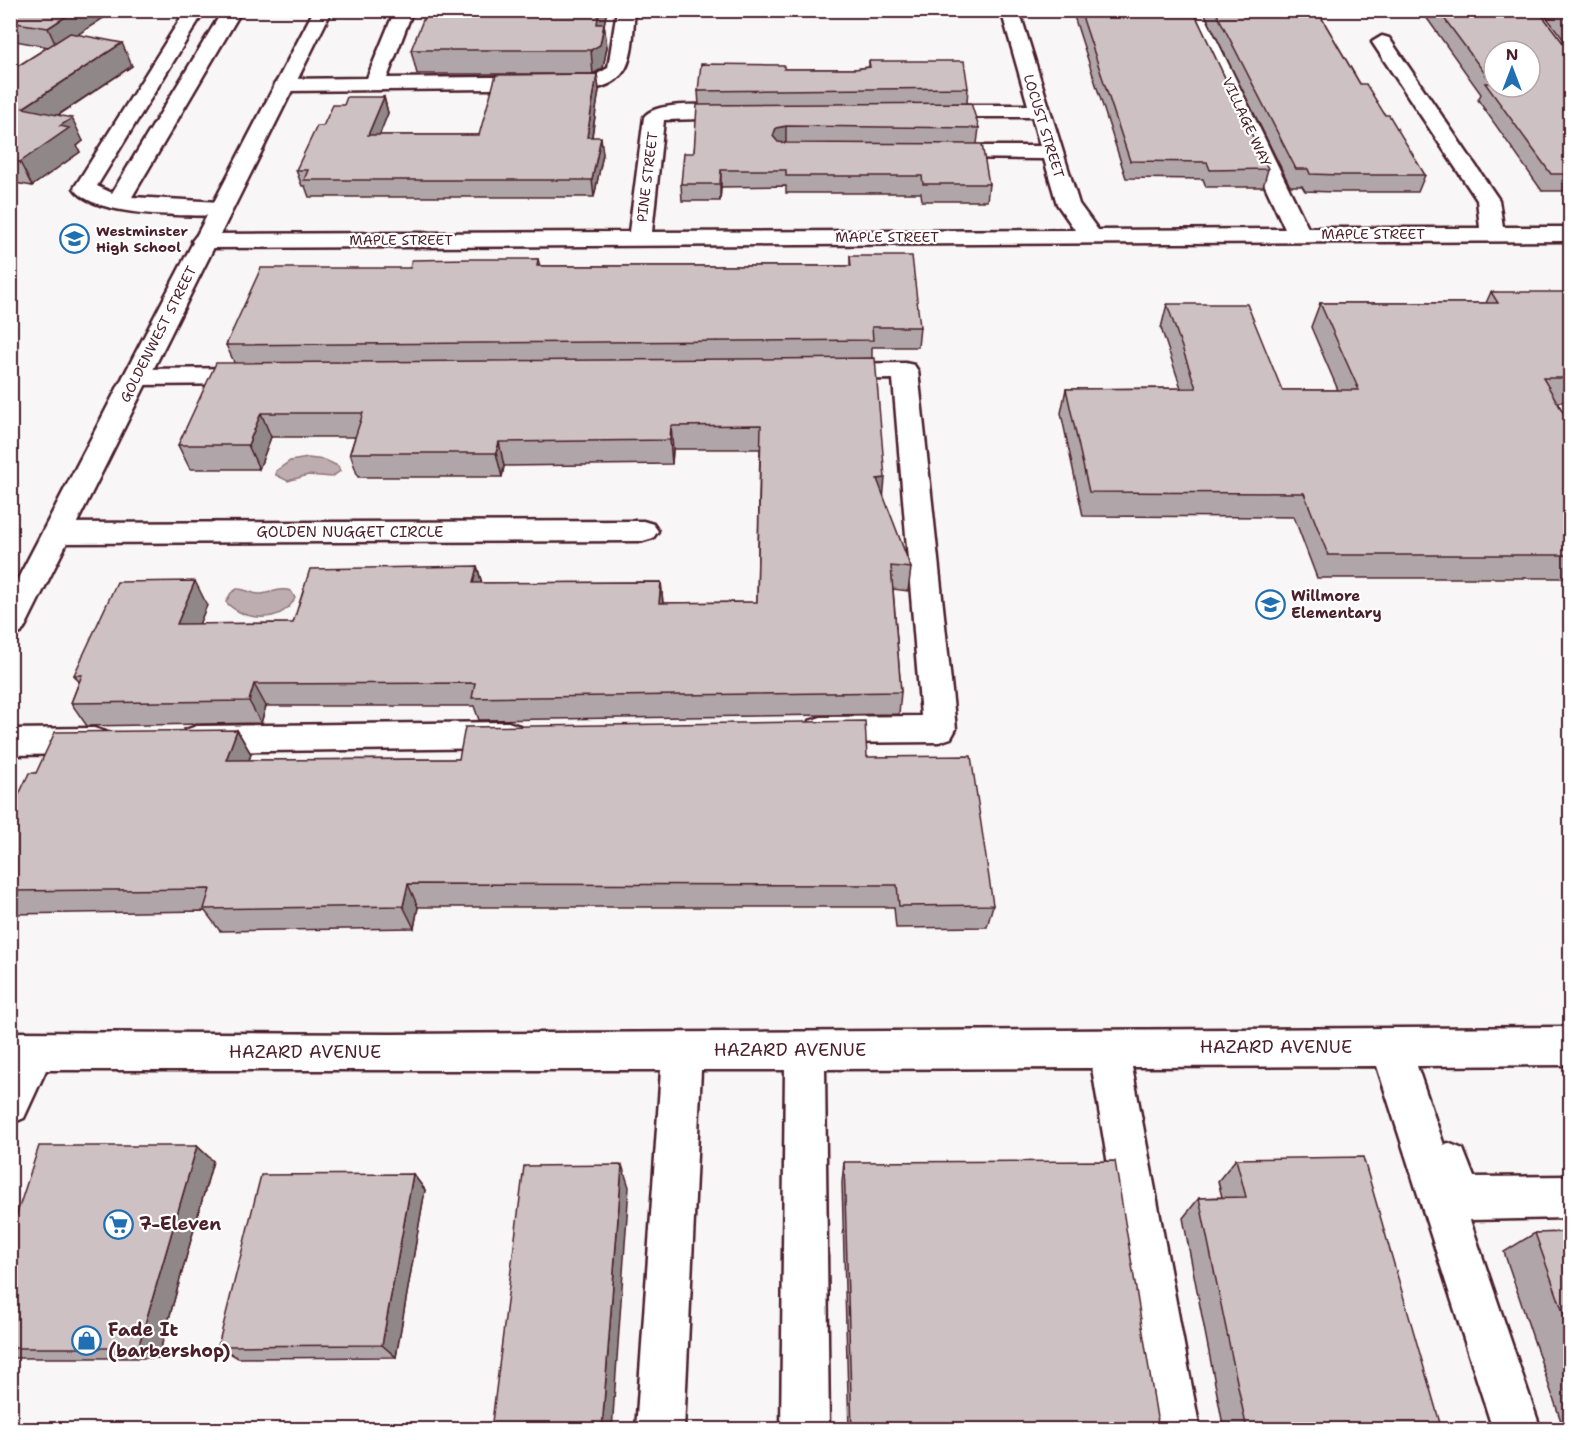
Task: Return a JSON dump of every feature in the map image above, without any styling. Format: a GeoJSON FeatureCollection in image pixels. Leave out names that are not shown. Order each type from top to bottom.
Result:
{"type":"FeatureCollection","features":[{"type":"Feature","properties":{"kind":"street"},"geometry":{"type":"LineString","coordinates":[[196,10],[85,188],[91,193],[155,207],[220,209]]}},
{"type":"Feature","properties":{"kind":"street"},"geometry":{"type":"LineString","coordinates":[[119,200],[233,10]]}},
{"type":"Feature","properties":{"kind":"street","name":"GOLDENWEST STREET"},"geometry":{"type":"LineString","coordinates":[[10,626],[323,10]]}},
{"type":"Feature","properties":{"kind":"street"},"geometry":{"type":"LineString","coordinates":[[374,85],[404,10]]}},
{"type":"Feature","properties":{"kind":"street"},"geometry":{"type":"LineString","coordinates":[[284,85],[598,82],[614,74],[618,68],[626,10]]}},
{"type":"Feature","properties":{"kind":"street","name":"LOCUST STREET"},"geometry":{"type":"LineString","coordinates":[[1010,10],[1068,204],[1090,236]]}},
{"type":"Feature","properties":{"kind":"street","name":"VILLAGE WAY"},"geometry":{"type":"LineString","coordinates":[[1193,10],[1299,234]]}},
{"type":"Feature","properties":{"kind":"street"},"geometry":{"type":"LineString","coordinates":[[1382,42],[1488,200],[1492,234]]}},
{"type":"Feature","properties":{"kind":"street"},"geometry":{"type":"LineString","coordinates":[[903,111],[1040,111]]}},
{"type":"Feature","properties":{"kind":"street","name":"PINE STREET"},"geometry":{"type":"LineString","coordinates":[[640,238],[654,117],[668,112],[761,112]]}},
{"type":"Feature","properties":{"kind":"street"},"geometry":{"type":"LineString","coordinates":[[913,152],[1053,153]]}},
{"type":"Feature","properties":{"kind":"street","name":"MAPLE STREET"},"geometry":{"type":"LineString","coordinates":[[204,241],[1570,234]]}},
{"type":"Feature","properties":{"kind":"street"},"geometry":{"type":"LineString","coordinates":[[796,731],[939,729],[905,371],[808,372]]}},
{"type":"Feature","properties":{"kind":"street"},"geometry":{"type":"LineString","coordinates":[[136,377],[283,376]]}},
{"type":"Feature","properties":{"kind":"street","name":"GOLDEN NUGGET CIRCLE"},"geometry":{"type":"LineString","coordinates":[[58,533],[643,531]]}},
{"type":"Feature","properties":{"kind":"street"},"geometry":{"type":"LineString","coordinates":[[167,740],[535,734]]}},
{"type":"Feature","properties":{"kind":"street"},"geometry":{"type":"LineString","coordinates":[[10,742],[121,740]]}},
{"type":"Feature","properties":{"kind":"street","name":"HAZARD AVENUE"},"geometry":{"type":"LineString","coordinates":[[22,1051],[392,1053],[1570,1046]]}},
{"type":"Feature","properties":{"kind":"street"},"geometry":{"type":"LineString","coordinates":[[1400,1047],[1460,1199],[1570,1197]]}},
{"type":"Feature","properties":{"kind":"street"},"geometry":{"type":"LineString","coordinates":[[1400,1047],[1516,1430]]}},
{"type":"Feature","properties":{"kind":"street"},"geometry":{"type":"LineString","coordinates":[[1109,1048],[1176,1430]]}},
{"type":"Feature","properties":{"kind":"street"},"geometry":{"type":"LineString","coordinates":[[660,1430],[681,1050]]}},
{"type":"Feature","properties":{"kind":"street"},"geometry":{"type":"LineString","coordinates":[[805,1050],[805,1430]]}},
{"type":"Feature","properties":{"kind":"street"},"geometry":{"type":"LineString","coordinates":[[10,1104],[22,1051]]}},
{"type":"Feature","properties":{"kind":"shaded area"},"geometry":{"type":"Polygon","coordinates":[[[308,458],[325,460],[338,466],[340,471],[332,477],[308,475],[288,481],[276,475],[276,471],[290,461],[308,458]]]}},
{"type":"Feature","properties":{"kind":"shaded area"},"geometry":{"type":"Polygon","coordinates":[[[237,589],[258,594],[287,590],[291,591],[295,598],[281,613],[272,616],[252,616],[242,613],[226,602],[231,593],[237,589]]]}},
{"type":"Feature","properties":{"kind":"building"},"geometry":{"type":"Polygon","coordinates":[[[10,10],[76,10],[48,28],[10,22],[10,10]]]}},
{"type":"Feature","properties":{"kind":"building"},"geometry":{"type":"Polygon","coordinates":[[[427,10],[599,10],[597,24],[604,24],[600,45],[591,50],[411,50],[427,10]]]}},
{"type":"Feature","properties":{"kind":"building"},"geometry":{"type":"Polygon","coordinates":[[[1080,10],[1193,10],[1268,169],[1210,170],[1207,162],[1130,161],[1080,10]]]}},
{"type":"Feature","properties":{"kind":"building"},"geometry":{"type":"Polygon","coordinates":[[[1215,10],[1317,10],[1360,84],[1366,84],[1385,115],[1389,115],[1425,175],[1310,174],[1308,169],[1296,169],[1215,10]]]}},
{"type":"Feature","properties":{"kind":"building"},"geometry":{"type":"Polygon","coordinates":[[[1438,10],[1538,10],[1570,52],[1570,174],[1551,174],[1497,99],[1542,99],[1542,39],[1482,39],[1482,69],[1438,10]]]}},
{"type":"Feature","properties":{"kind":"building"},"geometry":{"type":"Polygon","coordinates":[[[1561,10],[1570,10],[1570,22],[1561,10]]]}},
{"type":"Feature","properties":{"kind":"building"},"geometry":{"type":"Polygon","coordinates":[[[70,33],[122,43],[23,108],[72,118],[60,126],[69,128],[20,162],[10,161],[10,71],[70,33]]]}},
{"type":"Feature","properties":{"kind":"building"},"geometry":{"type":"Polygon","coordinates":[[[869,61],[964,61],[968,88],[698,91],[701,64],[784,65],[784,69],[855,69],[870,67],[869,61]]]}},
{"type":"Feature","properties":{"kind":"building"},"geometry":{"type":"Polygon","coordinates":[[[597,74],[587,137],[601,137],[592,180],[304,180],[308,170],[296,170],[317,126],[323,126],[333,105],[344,105],[347,97],[384,97],[368,135],[479,135],[496,75],[597,74]]]}},
{"type":"Feature","properties":{"kind":"building"},"geometry":{"type":"Polygon","coordinates":[[[971,103],[979,128],[786,126],[776,128],[773,136],[778,142],[786,143],[982,144],[989,184],[923,184],[922,176],[786,176],[786,170],[721,170],[720,184],[681,184],[684,153],[694,153],[697,105],[971,103]]]}},
{"type":"Feature","properties":{"kind":"building"},"geometry":{"type":"Polygon","coordinates":[[[850,256],[912,256],[920,327],[872,327],[873,340],[226,345],[261,268],[410,268],[412,260],[468,259],[538,259],[537,266],[851,266],[850,256]]]}},
{"type":"Feature","properties":{"kind":"building"},"geometry":{"type":"Polygon","coordinates":[[[1491,292],[1566,292],[1570,299],[1570,378],[1543,378],[1570,424],[1570,555],[1328,555],[1304,493],[1089,492],[1066,389],[1196,388],[1167,304],[1247,304],[1282,390],[1359,390],[1320,303],[1498,303],[1491,292]]]}},
{"type":"Feature","properties":{"kind":"building"},"geometry":{"type":"Polygon","coordinates":[[[875,358],[885,478],[877,479],[911,568],[891,566],[901,692],[472,698],[475,683],[254,684],[249,701],[71,703],[82,675],[74,675],[117,582],[195,581],[177,624],[293,623],[310,569],[477,566],[473,583],[661,582],[659,603],[757,602],[761,425],[671,426],[670,440],[499,442],[496,453],[350,453],[363,413],[261,413],[248,445],[178,445],[216,363],[875,358]]]}},
{"type":"Feature","properties":{"kind":"building"},"geometry":{"type":"Polygon","coordinates":[[[865,721],[867,757],[971,756],[993,905],[899,906],[897,885],[408,884],[403,906],[204,909],[210,889],[10,891],[10,814],[29,773],[36,773],[55,732],[237,730],[226,760],[459,759],[465,727],[865,721]]]}},
{"type":"Feature","properties":{"kind":"building"},"geometry":{"type":"Polygon","coordinates":[[[39,1146],[197,1146],[138,1348],[10,1348],[10,1235],[39,1146]]]}},
{"type":"Feature","properties":{"kind":"building"},"geometry":{"type":"Polygon","coordinates":[[[1363,1157],[1442,1430],[1247,1430],[1199,1198],[1246,1197],[1236,1159],[1363,1157]]]}},
{"type":"Feature","properties":{"kind":"building"},"geometry":{"type":"Polygon","coordinates":[[[1115,1161],[1159,1430],[852,1430],[844,1162],[1115,1161]]]}},
{"type":"Feature","properties":{"kind":"building"},"geometry":{"type":"Polygon","coordinates":[[[622,1165],[602,1430],[491,1430],[524,1166],[622,1165]]]}},
{"type":"Feature","properties":{"kind":"building"},"geometry":{"type":"Polygon","coordinates":[[[413,1174],[382,1345],[218,1346],[261,1175],[413,1174]]]}},
{"type":"Feature","properties":{"kind":"building"},"geometry":{"type":"Polygon","coordinates":[[[1570,1232],[1570,1332],[1535,1233],[1570,1232]]]}},
{"type":"Feature","properties":{"kind":"place","name":"Westminster High School"},"geometry":{"type":"Point","coordinates":[75,239]}},
{"type":"Feature","properties":{"kind":"place","name":"Willmore Elementary"},"geometry":{"type":"Point","coordinates":[1270,605]}},
{"type":"Feature","properties":{"kind":"place","name":"7-Eleven"},"geometry":{"type":"Point","coordinates":[118,1224]}},
{"type":"Feature","properties":{"kind":"place","name":"Fade It (barbershop)"},"geometry":{"type":"Point","coordinates":[87,1340]}}]}
